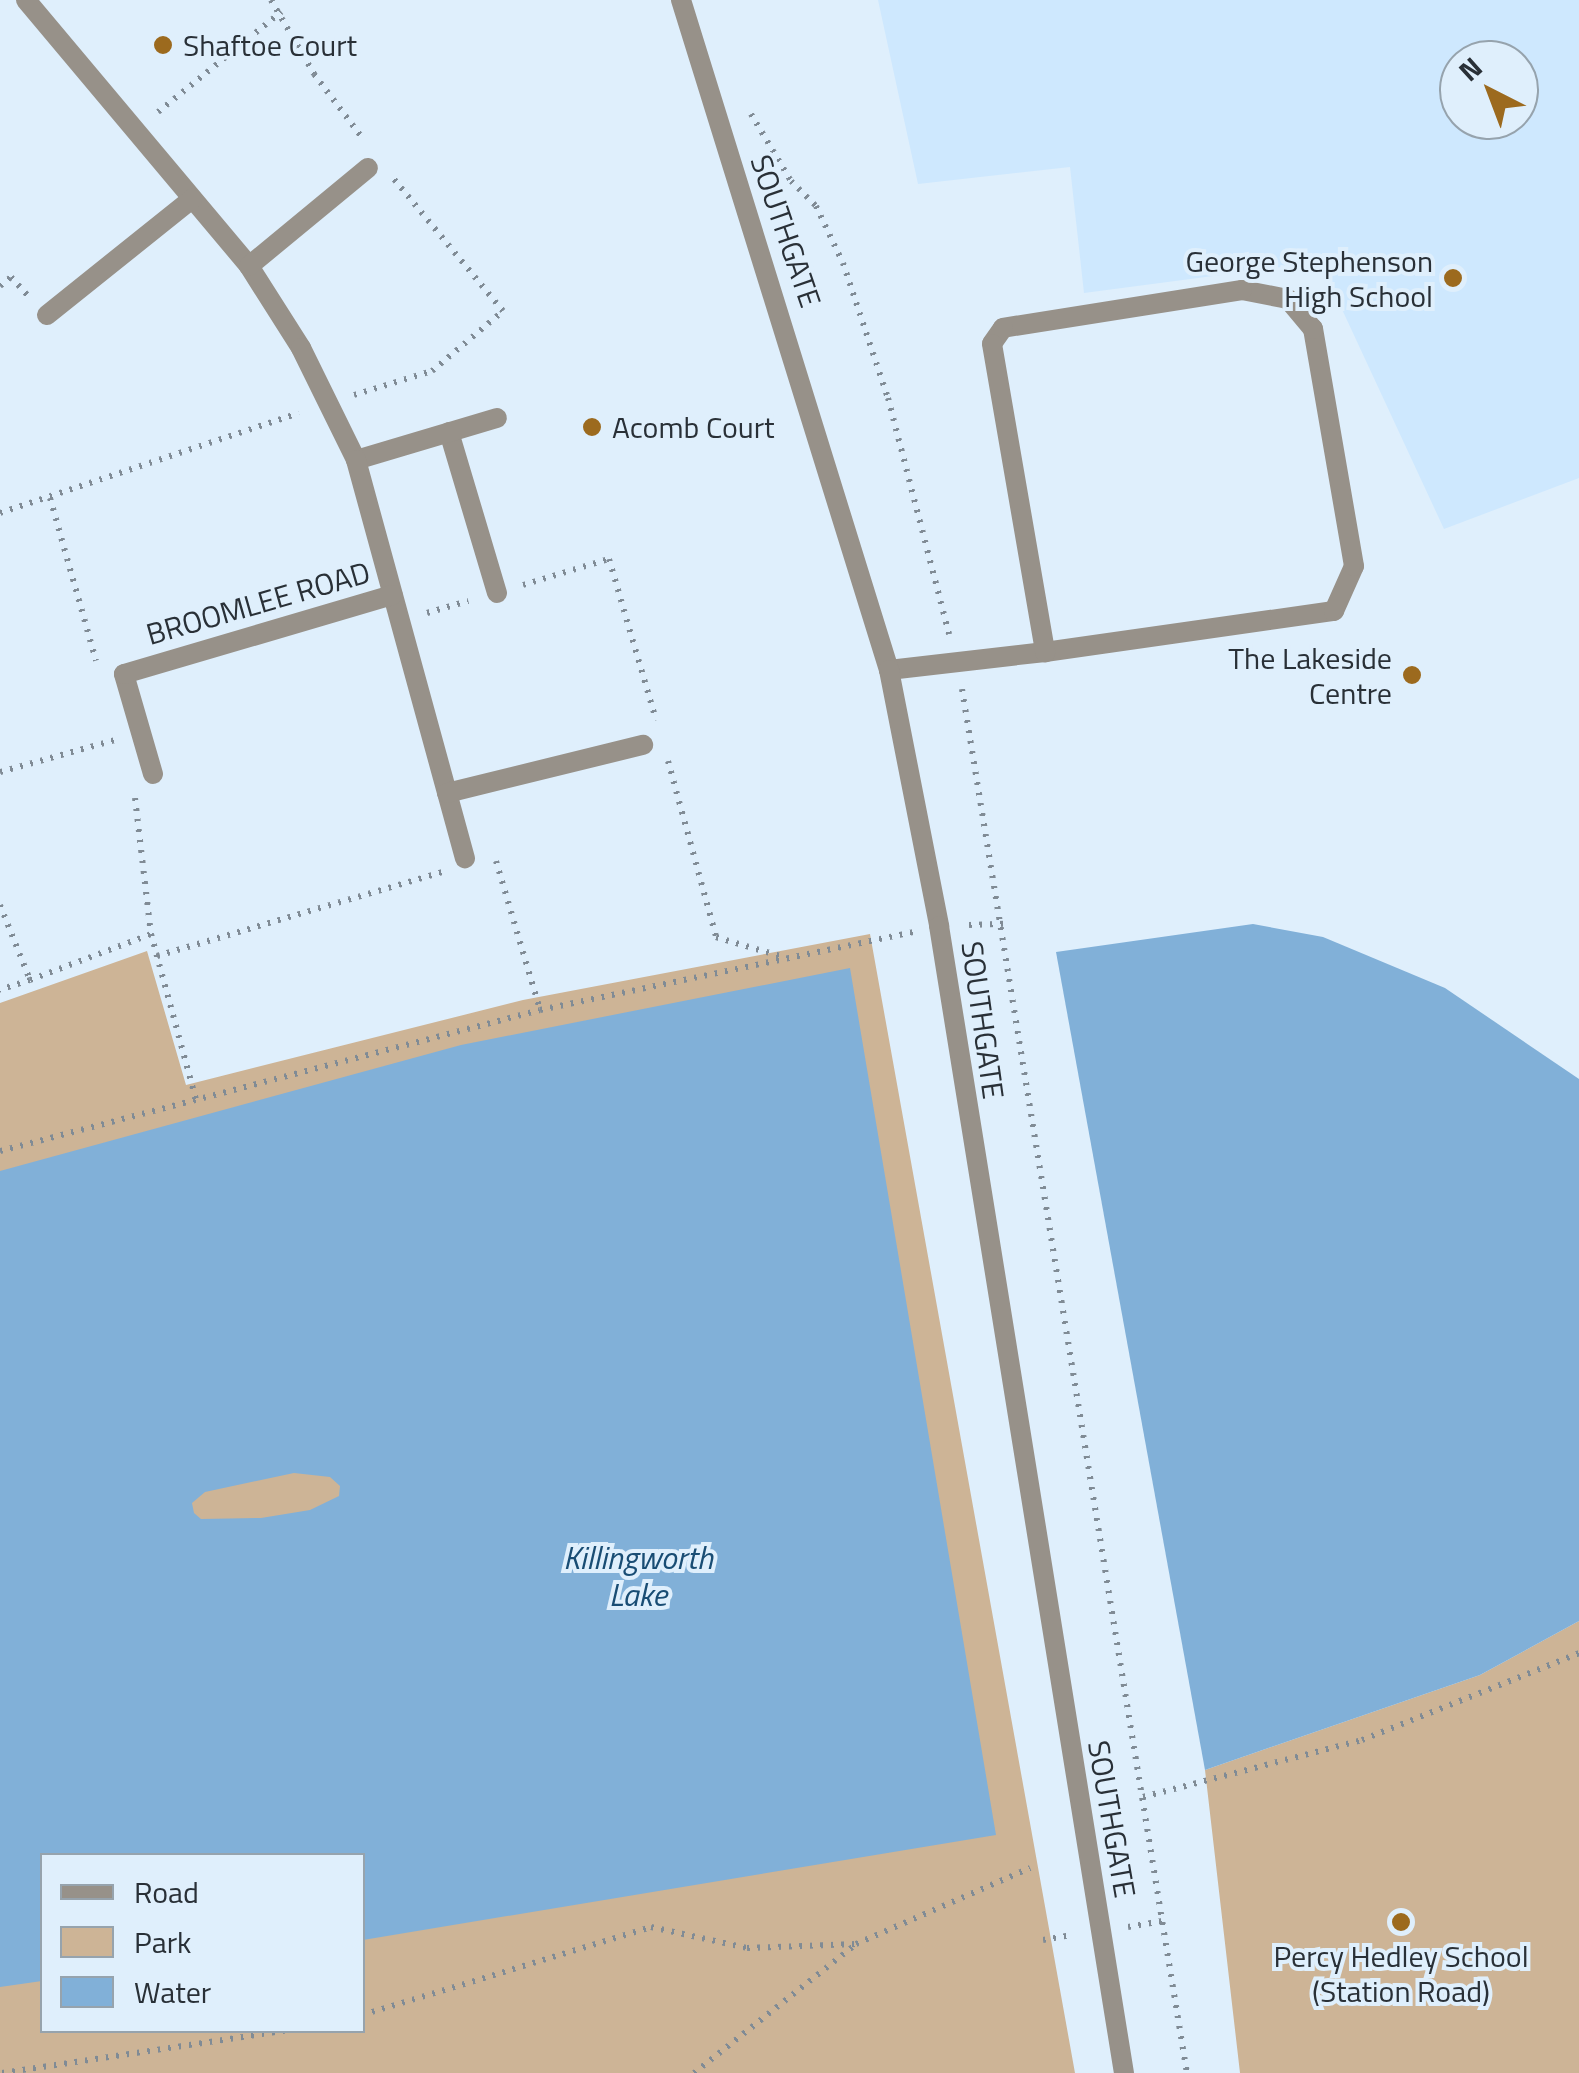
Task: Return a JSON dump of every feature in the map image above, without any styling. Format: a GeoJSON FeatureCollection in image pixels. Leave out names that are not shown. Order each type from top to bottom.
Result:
{"type":"FeatureCollection","features":[{"type":"Feature","properties":{"kind":"street","name":"BROOMLEE ROAD"},"geometry":{"type":"LineString","coordinates":[[26,0],[249,266],[329,403],[356,460],[465,863]]}},
{"type":"Feature","properties":{"kind":"street","name":"SOUTHGATE"},"geometry":{"type":"LineString","coordinates":[[681,0],[889,670],[939,926],[1124,2073]]}},
{"type":"Feature","properties":{"kind":"street"},"geometry":{"type":"LineString","coordinates":[[249,266],[368,168]]}},
{"type":"Feature","properties":{"kind":"street"},"geometry":{"type":"LineString","coordinates":[[47,315],[192,199]]}},
{"type":"Feature","properties":{"kind":"street"},"geometry":{"type":"LineString","coordinates":[[889,670],[957,659],[1046,652],[1334,611],[1354,566],[1312,329],[1288,300],[1242,290],[1003,328],[997,336],[992,344],[1046,652]]}},
{"type":"Feature","properties":{"kind":"street"},"geometry":{"type":"LineString","coordinates":[[356,460],[497,418]]}},
{"type":"Feature","properties":{"kind":"street"},"geometry":{"type":"LineString","coordinates":[[449,432],[496,593]]}},
{"type":"Feature","properties":{"kind":"street","name":"BROOMLEE ROAD"},"geometry":{"type":"LineString","coordinates":[[153,774],[124,674],[393,595]]}},
{"type":"Feature","properties":{"kind":"street"},"geometry":{"type":"LineString","coordinates":[[448,793],[652,742]]}},
{"type":"Feature","properties":{"kind":"path"},"geometry":{"type":"LineString","coordinates":[[271,0],[314,74],[368,146]]}},
{"type":"Feature","properties":{"kind":"path"},"geometry":{"type":"LineString","coordinates":[[136,131],[281,12]]}},
{"type":"Feature","properties":{"kind":"path"},"geometry":{"type":"LineString","coordinates":[[748,109],[791,181],[816,206],[844,263],[893,416],[957,659],[1187,2073]]}},
{"type":"Feature","properties":{"kind":"path"},"geometry":{"type":"LineString","coordinates":[[0,513],[432,372],[503,311],[391,175]]}},
{"type":"Feature","properties":{"kind":"path"},"geometry":{"type":"LineString","coordinates":[[400,621],[609,559],[652,742]]}},
{"type":"Feature","properties":{"kind":"path"},"geometry":{"type":"LineString","coordinates":[[0,772],[141,733]]}},
{"type":"Feature","properties":{"kind":"path"},"geometry":{"type":"LineString","coordinates":[[667,758],[716,936],[784,958]]}},
{"type":"Feature","properties":{"kind":"path"},"geometry":{"type":"LineString","coordinates":[[196,1100],[157,956],[465,863],[495,857],[540,1010]]}},
{"type":"Feature","properties":{"kind":"path"},"geometry":{"type":"LineString","coordinates":[[0,905],[30,980]]}},
{"type":"Feature","properties":{"kind":"path"},"geometry":{"type":"LineString","coordinates":[[0,990],[151,934]]}},
{"type":"Feature","properties":{"kind":"path"},"geometry":{"type":"LineString","coordinates":[[0,1151],[540,1010],[825,949]]}},
{"type":"Feature","properties":{"kind":"path"},"geometry":{"type":"LineString","coordinates":[[1142,1797],[1362,1740],[1579,1652]]}},
{"type":"Feature","properties":{"kind":"path"},"geometry":{"type":"LineString","coordinates":[[695,2073],[856,1944],[1030,1868]]}},
{"type":"Feature","properties":{"kind":"path"},"geometry":{"type":"LineString","coordinates":[[365,2015],[651,1927],[747,1948],[856,1944]]}},
{"type":"Feature","properties":{"kind":"path"},"geometry":{"type":"LineString","coordinates":[[2,2073],[269,2033]]}},
{"type":"Feature","properties":{"kind":"path"},"geometry":{"type":"LineString","coordinates":[[695,2073],[704,2073]]}},
{"type":"Feature","properties":{"kind":"shaded area","name":"George Stephenson High School"},"geometry":{"type":"Polygon","coordinates":[[[878,0],[1579,0],[1579,478],[1444,529],[1320,262],[1084,293],[1070,167],[918,184],[878,0]]]}},
{"type":"Feature","properties":{"kind":"green space","name":"Killingworth Lake"},"geometry":{"type":"Polygon","coordinates":[[[870,934],[1075,2073],[0,2073],[0,1003],[147,951],[186,1085],[523,1000],[870,934]]]}},
{"type":"Feature","properties":{"kind":"green space","name":"Percy Hedley School (Station Road)"},"geometry":{"type":"Polygon","coordinates":[[[1579,1621],[1579,2073],[1240,2073],[1205,1770],[1480,1675],[1579,1621]]]}},
{"type":"Feature","properties":{"kind":"water"},"geometry":{"type":"Polygon","coordinates":[[[1253,924],[1323,937],[1445,988],[1579,1079],[1579,1621],[1480,1675],[1205,1770],[1056,952],[1253,924]]]}},
{"type":"Feature","properties":{"kind":"water","name":"Killingworth Lake"},"geometry":{"type":"Polygon","coordinates":[[[850,968],[996,1835],[365,1940],[365,1853],[40,1853],[40,1981],[0,1987],[0,1171],[461,1045],[850,968]],[[294,1473],[205,1492],[192,1503],[194,1513],[201,1519],[261,1518],[310,1510],[339,1496],[340,1486],[330,1477],[294,1473]]]}},
{"type":"Feature","properties":{"kind":"place","name":"Shaftoe Court"},"geometry":{"type":"Point","coordinates":[163,45]}},
{"type":"Feature","properties":{"kind":"place","name":"George Stephenson High School"},"geometry":{"type":"Point","coordinates":[1453,278]}},
{"type":"Feature","properties":{"kind":"place","name":"Acomb Court"},"geometry":{"type":"Point","coordinates":[592,427]}},
{"type":"Feature","properties":{"kind":"place","name":"The Lakeside Centre"},"geometry":{"type":"Point","coordinates":[1412,675]}},
{"type":"Feature","properties":{"kind":"place","name":"Percy Hedley School (Station Road)"},"geometry":{"type":"Point","coordinates":[1401,1922]}}]}
